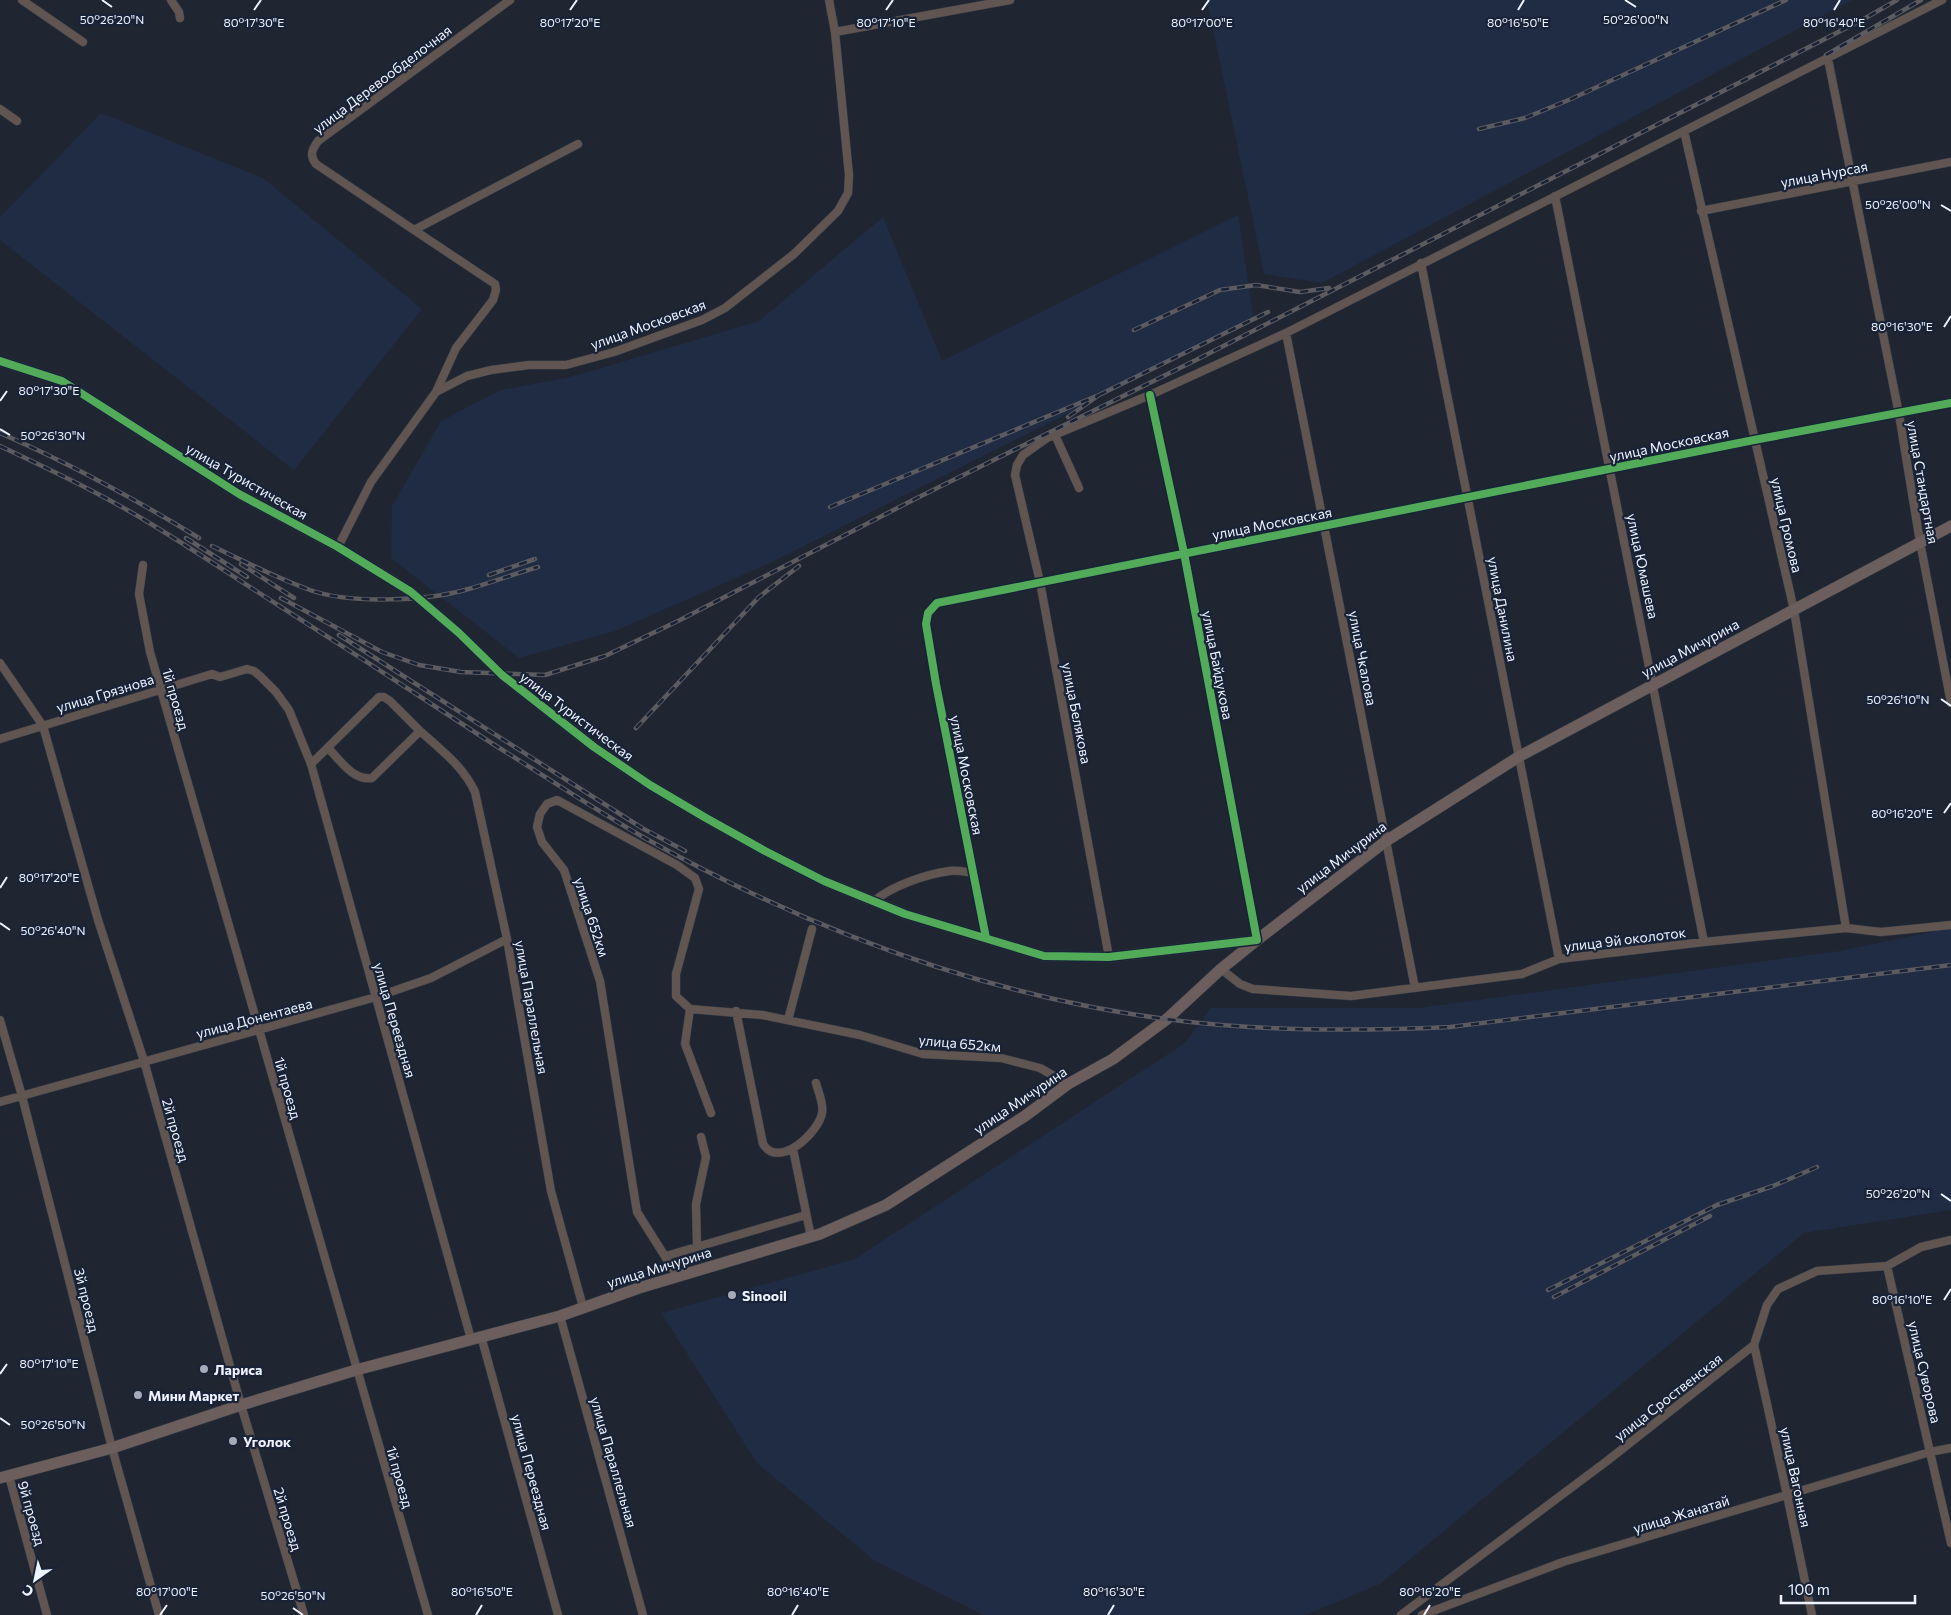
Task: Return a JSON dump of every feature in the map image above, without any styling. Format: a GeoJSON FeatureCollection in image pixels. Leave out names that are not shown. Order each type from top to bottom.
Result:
{"type":"FeatureCollection","features":[{"type":"Feature","properties":{"kind":"main road","name":"улица Мичурина"},"geometry":{"type":"LineString","coordinates":[[4,1477],[112,1448],[241,1405],[356,1370],[560,1316],[678,1277],[811,1237],[895,1200],[1025,1116],[1068,1084],[1112,1059],[1167,1019],[1221,968],[1386,841],[1520,756],[1951,526]]}},
{"type":"Feature","properties":{"kind":"street"},"geometry":{"type":"LineString","coordinates":[[22,0],[83,42]]}},
{"type":"Feature","properties":{"kind":"street"},"geometry":{"type":"LineString","coordinates":[[171,0],[179,12],[180,18]]}},
{"type":"Feature","properties":{"kind":"street","name":"улица Деревообделочная"},"geometry":{"type":"LineString","coordinates":[[414,230],[316,164],[311,152],[318,142],[337,126],[510,0]]}},
{"type":"Feature","properties":{"kind":"street","name":"улица Московская"},"geometry":{"type":"LineString","coordinates":[[338,547],[371,482],[436,392],[467,376],[491,370],[529,365],[566,365],[604,355],[702,320],[725,308],[794,254],[838,211],[848,193],[850,175],[835,32],[829,0]]}},
{"type":"Feature","properties":{"kind":"street"},"geometry":{"type":"LineString","coordinates":[[835,32],[1010,0]]}},
{"type":"Feature","properties":{"kind":"street"},"geometry":{"type":"LineString","coordinates":[[1079,488],[1056,434],[1150,395],[1286,333],[1942,0]]}},
{"type":"Feature","properties":{"kind":"street","name":"улица Стандартная"},"geometry":{"type":"LineString","coordinates":[[1828,59],[1898,414],[1951,703]]}},
{"type":"Feature","properties":{"kind":"street"},"geometry":{"type":"LineString","coordinates":[[0,110],[17,121]]}},
{"type":"Feature","properties":{"kind":"street","name":"улица Громова"},"geometry":{"type":"LineString","coordinates":[[1684,131],[1794,610],[1846,928]]}},
{"type":"Feature","properties":{"kind":"street"},"geometry":{"type":"LineString","coordinates":[[436,392],[456,348],[493,300],[496,290],[494,284],[414,230],[578,144]]}},
{"type":"Feature","properties":{"kind":"street","name":"улица Нурсая"},"geometry":{"type":"LineString","coordinates":[[1701,211],[1951,162]]}},
{"type":"Feature","properties":{"kind":"street","name":"улица Юмашева"},"geometry":{"type":"LineString","coordinates":[[1555,196],[1704,942]]}},
{"type":"Feature","properties":{"kind":"street","name":"улица Данилина"},"geometry":{"type":"LineString","coordinates":[[1421,263],[1559,959]]}},
{"type":"Feature","properties":{"kind":"street","name":"улица Чкалова"},"geometry":{"type":"LineString","coordinates":[[1286,333],[1415,988]]}},
{"type":"Feature","properties":{"kind":"street","name":"улица Туристическая"},"geometry":{"type":"LineString","coordinates":[[0,361],[62,381],[239,494],[338,547],[411,592],[459,633],[502,675],[594,747],[650,785],[765,851],[824,881],[905,914],[1044,956],[1109,957],[1257,940]]}},
{"type":"Feature","properties":{"kind":"street","name":"улица Байдукова"},"geometry":{"type":"LineString","coordinates":[[1150,395],[1184,553],[1257,940]]}},
{"type":"Feature","properties":{"kind":"street","name":"улица Московская"},"geometry":{"type":"LineString","coordinates":[[986,938],[934,675],[926,624],[928,613],[937,603],[1754,440],[1951,403]]}},
{"type":"Feature","properties":{"kind":"street","name":"улица Белякова"},"geometry":{"type":"LineString","coordinates":[[1056,434],[1023,455],[1015,475],[1040,582],[1109,957]]}},
{"type":"Feature","properties":{"kind":"street","name":"1й проезд"},"geometry":{"type":"LineString","coordinates":[[143,565],[139,594],[150,652],[160,689],[428,1615]]}},
{"type":"Feature","properties":{"kind":"street","name":"2й проезд"},"geometry":{"type":"LineString","coordinates":[[0,663],[43,726],[98,920],[144,1061],[241,1405],[304,1615]]}},
{"type":"Feature","properties":{"kind":"street","name":"улица Грязнова"},"geometry":{"type":"LineString","coordinates":[[0,739],[212,674],[220,677],[248,669],[254,671],[276,692],[289,710]]}},
{"type":"Feature","properties":{"kind":"street","name":"улица Параллельная"},"geometry":{"type":"LineString","coordinates":[[328,748],[379,698],[384,697],[390,700],[420,731],[454,761],[468,777],[475,792],[508,939],[551,1191],[583,1307]]}},
{"type":"Feature","properties":{"kind":"street","name":"улица Переездная"},"geometry":{"type":"LineString","coordinates":[[289,710],[311,764],[376,997],[558,1615]]}},
{"type":"Feature","properties":{"kind":"street"},"geometry":{"type":"LineString","coordinates":[[311,764],[328,748],[356,776],[366,779],[372,778],[420,731]]}},
{"type":"Feature","properties":{"kind":"street","name":"улица 652км"},"geometry":{"type":"LineString","coordinates":[[678,1277],[636,1212],[600,981],[564,870],[542,842],[537,827],[540,814],[547,804],[557,800],[677,865],[696,878],[699,889],[676,974],[676,996],[690,1009],[736,1011],[788,1020],[860,1035],[923,1054],[1001,1058],[1040,1068],[1068,1084]]}},
{"type":"Feature","properties":{"kind":"street"},"geometry":{"type":"LineString","coordinates":[[874,901],[886,892],[904,884],[949,871],[974,872]]}},
{"type":"Feature","properties":{"kind":"street","name":"улица 9й околоток"},"geometry":{"type":"LineString","coordinates":[[1221,968],[1240,984],[1253,989],[1351,996],[1522,974],[1559,959],[1846,928],[1881,932],[1951,925]]}},
{"type":"Feature","properties":{"kind":"street"},"geometry":{"type":"LineString","coordinates":[[788,1020],[812,929]]}},
{"type":"Feature","properties":{"kind":"street","name":"улица Донентаева"},"geometry":{"type":"LineString","coordinates":[[0,1102],[376,997],[431,978],[508,939]]}},
{"type":"Feature","properties":{"kind":"street"},"geometry":{"type":"LineString","coordinates":[[690,1009],[685,1044],[711,1113]]}},
{"type":"Feature","properties":{"kind":"street"},"geometry":{"type":"LineString","coordinates":[[736,1011],[763,1144],[767,1150],[775,1153],[797,1147],[819,1123],[823,1111],[816,1083]]}},
{"type":"Feature","properties":{"kind":"street","name":"3й проезд"},"geometry":{"type":"LineString","coordinates":[[0,1020],[22,1096],[112,1448],[159,1615]]}},
{"type":"Feature","properties":{"kind":"street"},"geometry":{"type":"LineString","coordinates":[[697,1246],[696,1204],[706,1157],[701,1137]]}},
{"type":"Feature","properties":{"kind":"street"},"geometry":{"type":"LineString","coordinates":[[793,1149],[811,1237]]}},
{"type":"Feature","properties":{"kind":"street"},"geometry":{"type":"LineString","coordinates":[[666,1256],[806,1215]]}},
{"type":"Feature","properties":{"kind":"street"},"geometry":{"type":"LineString","coordinates":[[1754,1345],[1767,1306],[1778,1289],[1817,1271],[1887,1266],[1921,1246],[1951,1240]]}},
{"type":"Feature","properties":{"kind":"street","name":"улица Суворова"},"geometry":{"type":"LineString","coordinates":[[1887,1266],[1951,1543]]}},
{"type":"Feature","properties":{"kind":"street","name":"улица Параллельная"},"geometry":{"type":"LineString","coordinates":[[560,1316],[643,1615]]}},
{"type":"Feature","properties":{"kind":"street","name":"улица Вагонная"},"geometry":{"type":"LineString","coordinates":[[1754,1345],[1812,1615]]}},
{"type":"Feature","properties":{"kind":"street","name":"улица Сроственская"},"geometry":{"type":"LineString","coordinates":[[1401,1615],[1607,1460],[1754,1345]]}},
{"type":"Feature","properties":{"kind":"street","name":"улица Жанатай"},"geometry":{"type":"LineString","coordinates":[[1422,1615],[1563,1562],[1930,1452],[1951,1448]]}},
{"type":"Feature","properties":{"kind":"street","name":"9й проезд"},"geometry":{"type":"LineString","coordinates":[[4,1477],[47,1615]]}},
{"type":"Feature","properties":{"kind":"shaded area"},"geometry":{"type":"Polygon","coordinates":[[[1207,0],[1852,0],[1322,283],[1264,274],[1207,0]]]}},
{"type":"Feature","properties":{"kind":"shaded area"},"geometry":{"type":"Polygon","coordinates":[[[101,113],[263,178],[422,309],[294,470],[0,240],[0,217],[101,113]]]}},
{"type":"Feature","properties":{"kind":"shaded area"},"geometry":{"type":"Polygon","coordinates":[[[1238,215],[1254,320],[768,564],[615,631],[519,658],[391,558],[392,506],[441,421],[501,390],[571,377],[759,321],[883,217],[942,361],[1238,215]]]}},
{"type":"Feature","properties":{"kind":"shaded area"},"geometry":{"type":"Polygon","coordinates":[[[1951,928],[1951,1210],[1804,1233],[1380,1584],[1305,1615],[984,1615],[875,1561],[757,1463],[661,1313],[855,1259],[1185,1043],[1211,1008],[1418,1008],[1840,951],[1951,928]]]}},
{"type":"Feature","properties":{"kind":"railway"},"geometry":{"type":"LineString","coordinates":[[1479,129],[1525,118],[1571,99],[1786,0]]}},
{"type":"Feature","properties":{"kind":"railway"},"geometry":{"type":"LineString","coordinates":[[281,598],[382,652],[419,665],[461,672],[545,675],[605,656],[680,620],[915,499],[1198,359],[1862,20],[1897,0]]}},
{"type":"Feature","properties":{"kind":"railway"},"geometry":{"type":"LineString","coordinates":[[1826,55],[1921,0]]}},
{"type":"Feature","properties":{"kind":"railway"},"geometry":{"type":"LineString","coordinates":[[1134,330],[1220,290],[1256,285],[1300,292],[1329,288]]}},
{"type":"Feature","properties":{"kind":"railway"},"geometry":{"type":"LineString","coordinates":[[1099,395],[1268,312]]}},
{"type":"Feature","properties":{"kind":"railway"},"geometry":{"type":"LineString","coordinates":[[830,507],[1099,395],[1068,417]]}},
{"type":"Feature","properties":{"kind":"railway"},"geometry":{"type":"LineString","coordinates":[[0,433],[101,482],[199,538]]}},
{"type":"Feature","properties":{"kind":"railway"},"geometry":{"type":"LineString","coordinates":[[0,446],[99,494],[156,527],[586,803],[713,875],[786,909],[860,940],[936,966],[1013,989],[1091,1007],[1170,1020],[1250,1027],[1325,1030],[1400,1029],[1450,1027],[1951,965]]}},
{"type":"Feature","properties":{"kind":"railway"},"geometry":{"type":"LineString","coordinates":[[186,538],[247,577]]}},
{"type":"Feature","properties":{"kind":"railway"},"geometry":{"type":"LineString","coordinates":[[212,546],[272,575],[310,590],[366,599],[409,599],[448,594],[538,567]]}},
{"type":"Feature","properties":{"kind":"railway"},"geometry":{"type":"LineString","coordinates":[[489,575],[535,559]]}},
{"type":"Feature","properties":{"kind":"railway"},"geometry":{"type":"LineString","coordinates":[[241,564],[294,598]]}},
{"type":"Feature","properties":{"kind":"railway"},"geometry":{"type":"LineString","coordinates":[[636,728],[759,597],[799,566]]}},
{"type":"Feature","properties":{"kind":"railway"},"geometry":{"type":"LineString","coordinates":[[339,635],[642,828],[685,851]]}},
{"type":"Feature","properties":{"kind":"railway"},"geometry":{"type":"LineString","coordinates":[[1548,1290],[1717,1205],[1773,1186],[1817,1167]]}},
{"type":"Feature","properties":{"kind":"railway"},"geometry":{"type":"LineString","coordinates":[[1554,1297],[1710,1216]]}},
{"type":"Feature","properties":{"kind":"cycle path"},"geometry":{"type":"LineString","coordinates":[[0,361],[62,381],[239,494],[338,547],[411,592],[459,633],[502,675],[594,747],[650,785],[706,818],[824,881],[905,914],[1044,956],[1109,957],[1257,940],[1184,553],[1150,395]]}},
{"type":"Feature","properties":{"kind":"cycle path"},"geometry":{"type":"LineString","coordinates":[[986,938],[926,624],[928,613],[937,603],[1754,440],[1951,403]]}},
{"type":"Feature","properties":{"kind":"place","name":"Sinooil"},"geometry":{"type":"Point","coordinates":[732,1295]}},
{"type":"Feature","properties":{"kind":"place","name":"Лариса"},"geometry":{"type":"Point","coordinates":[204,1369]}},
{"type":"Feature","properties":{"kind":"place","name":"Мини Маркет"},"geometry":{"type":"Point","coordinates":[138,1395]}},
{"type":"Feature","properties":{"kind":"place","name":"Уголок"},"geometry":{"type":"Point","coordinates":[233,1441]}}]}
